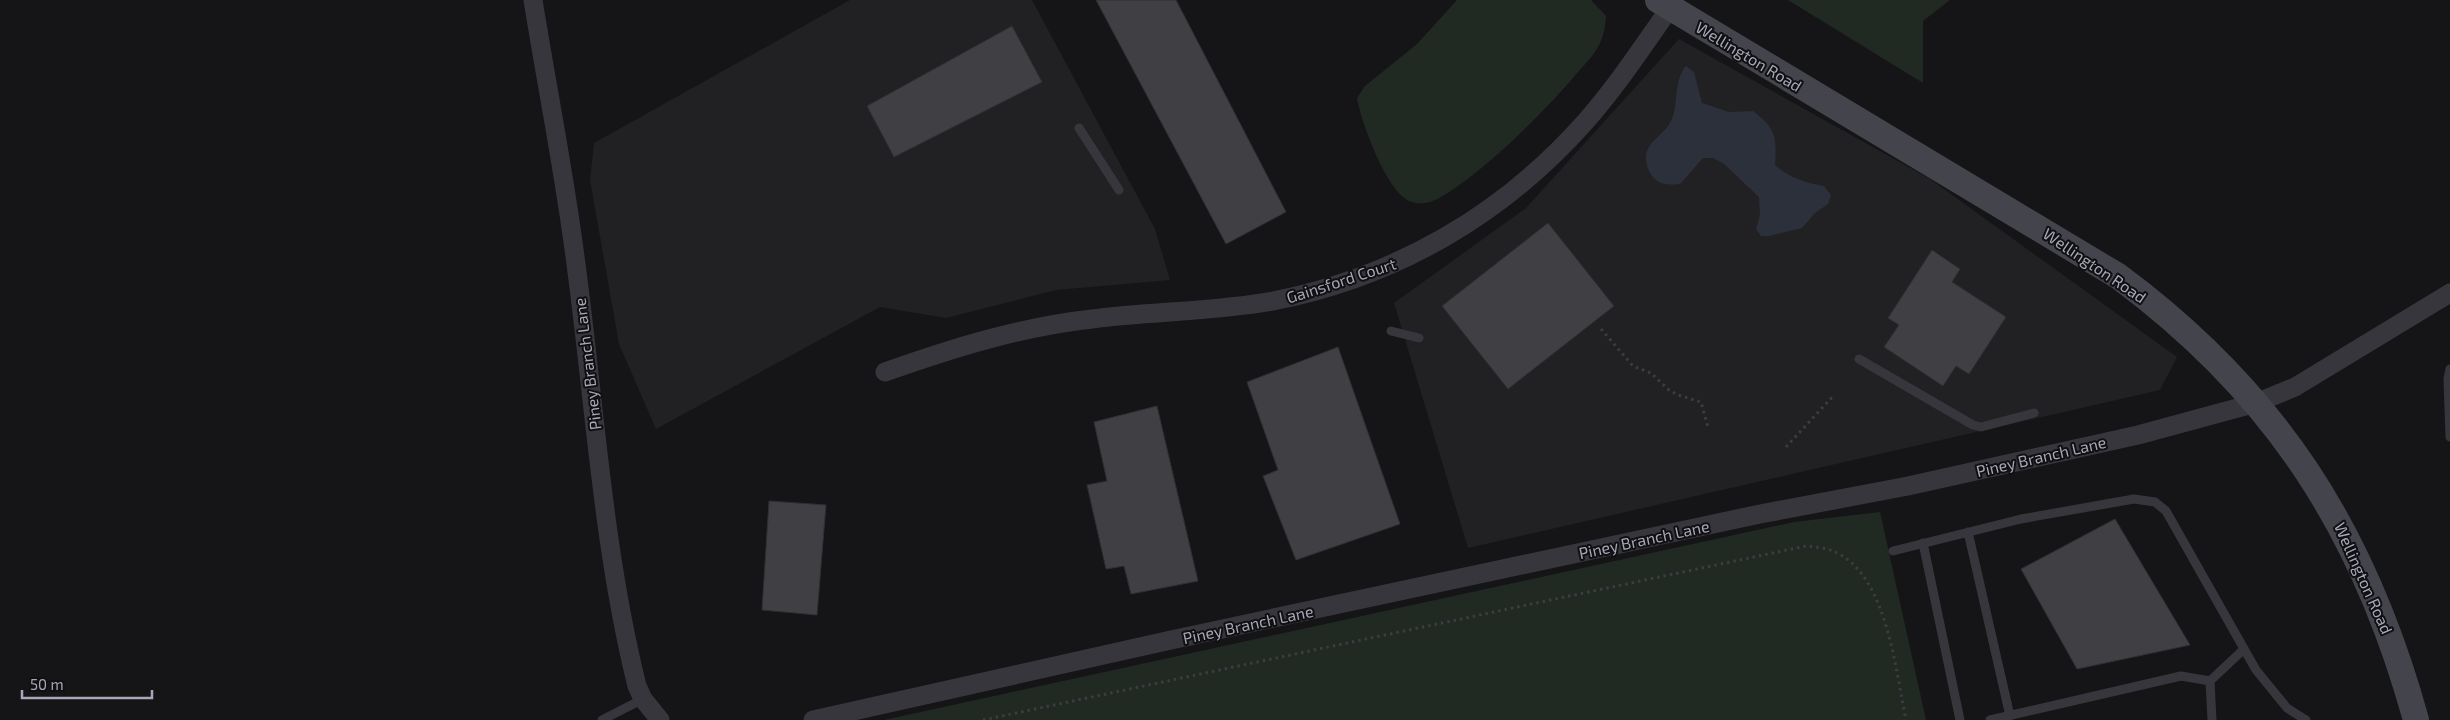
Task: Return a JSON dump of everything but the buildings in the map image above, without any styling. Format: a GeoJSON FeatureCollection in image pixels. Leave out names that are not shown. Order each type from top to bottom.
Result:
{"type":"FeatureCollection","features":[{"type":"Feature","properties":{"kind":"main road","name":"Wellington Road"},"geometry":{"type":"LineString","coordinates":[[1664,4],[2118,276],[2179,325],[2220,364],[2256,403],[2312,478],[2331,508],[2362,567],[2385,621],[2416,720]]}},
{"type":"Feature","properties":{"kind":"street","name":"Piney Branch Lane"},"geometry":{"type":"LineString","coordinates":[[533,0],[573,242],[594,426],[626,642],[643,699],[660,720]]}},
{"type":"Feature","properties":{"kind":"street","name":"Gainsford Court"},"geometry":{"type":"LineString","coordinates":[[885,372],[982,340],[1045,326],[1092,318],[1211,310],[1272,301],[1320,290],[1401,261],[1461,229],[1499,202],[1552,157],[1587,120],[1618,81],[1664,4]]}},
{"type":"Feature","properties":{"kind":"street","name":"Piney Branch Lane"},"geometry":{"type":"LineString","coordinates":[[814,720],[1530,563],[1760,514],[1908,486],[2138,434],[2256,403],[2295,387],[2450,293]]}},
{"type":"Feature","properties":{"kind":"lane"},"geometry":{"type":"LineString","coordinates":[[1078,128],[1119,190]]}},
{"type":"Feature","properties":{"kind":"lane"},"geometry":{"type":"LineString","coordinates":[[1391,331],[1418,338]]}},
{"type":"Feature","properties":{"kind":"lane"},"geometry":{"type":"LineString","coordinates":[[1859,359],[1972,425],[1981,427],[2034,413]]}},
{"type":"Feature","properties":{"kind":"lane"},"geometry":{"type":"LineString","coordinates":[[2449,435],[2448,379],[2450,369]]}},
{"type":"Feature","properties":{"kind":"lane"},"geometry":{"type":"LineString","coordinates":[[1893,551],[2021,519],[2134,499],[2155,502],[2166,511],[2256,670],[2287,708],[2306,720]]}},
{"type":"Feature","properties":{"kind":"lane"},"geometry":{"type":"LineString","coordinates":[[1968,532],[2010,716]]}},
{"type":"Feature","properties":{"kind":"lane"},"geometry":{"type":"LineString","coordinates":[[1923,544],[1960,720]]}},
{"type":"Feature","properties":{"kind":"lane"},"geometry":{"type":"LineString","coordinates":[[2212,720],[2210,681],[2244,649]]}},
{"type":"Feature","properties":{"kind":"lane"},"geometry":{"type":"LineString","coordinates":[[1990,720],[2181,676],[2210,681]]}},
{"type":"Feature","properties":{"kind":"lane"},"geometry":{"type":"LineString","coordinates":[[602,720],[643,699]]}},
{"type":"Feature","properties":{"kind":"path"},"geometry":{"type":"LineString","coordinates":[[1601,329],[1633,366],[1651,373],[1669,390],[1678,395],[1701,402],[1708,427]]}},
{"type":"Feature","properties":{"kind":"path"},"geometry":{"type":"LineString","coordinates":[[1786,447],[1834,395]]}},
{"type":"Feature","properties":{"kind":"path"},"geometry":{"type":"LineString","coordinates":[[983,720],[1806,546],[1823,548],[1839,554],[1863,574],[1872,589],[1883,619],[1906,720]]}},
{"type":"Feature","properties":{"kind":"shaded area"},"geometry":{"type":"Polygon","coordinates":[[[850,0],[1032,0],[1155,229],[1170,280],[1056,290],[946,318],[880,307],[656,429],[619,344],[590,180],[594,143],[850,0]]]}},
{"type":"Feature","properties":{"kind":"shaded area"},"geometry":{"type":"Polygon","coordinates":[[[1457,0],[1591,0],[1606,16],[1604,30],[1600,43],[1590,59],[1545,109],[1511,142],[1475,173],[1441,197],[1427,202],[1416,203],[1403,197],[1385,173],[1364,124],[1357,98],[1365,86],[1417,44],[1457,0]]]}},
{"type":"Feature","properties":{"kind":"shaded area"},"geometry":{"type":"Polygon","coordinates":[[[1788,0],[1950,0],[1923,21],[1923,83],[1788,0]]]}},
{"type":"Feature","properties":{"kind":"shaded area"},"geometry":{"type":"Polygon","coordinates":[[[1679,39],[1930,179],[2177,357],[2160,390],[1468,548],[1394,303],[1526,208],[1679,39]]]}},
{"type":"Feature","properties":{"kind":"shaded area"},"geometry":{"type":"Polygon","coordinates":[[[1686,66],[1694,72],[1702,103],[1729,112],[1753,111],[1771,128],[1776,148],[1775,165],[1798,179],[1824,186],[1831,195],[1828,204],[1815,213],[1802,228],[1769,236],[1761,236],[1756,229],[1760,215],[1759,197],[1724,164],[1713,158],[1703,158],[1680,184],[1664,184],[1656,180],[1649,172],[1646,153],[1671,121],[1675,108],[1679,78],[1686,66]]]}},
{"type":"Feature","properties":{"kind":"shaded area"},"geometry":{"type":"Polygon","coordinates":[[[1880,512],[1926,720],[884,720],[1794,522],[1880,512]]]}}]}
